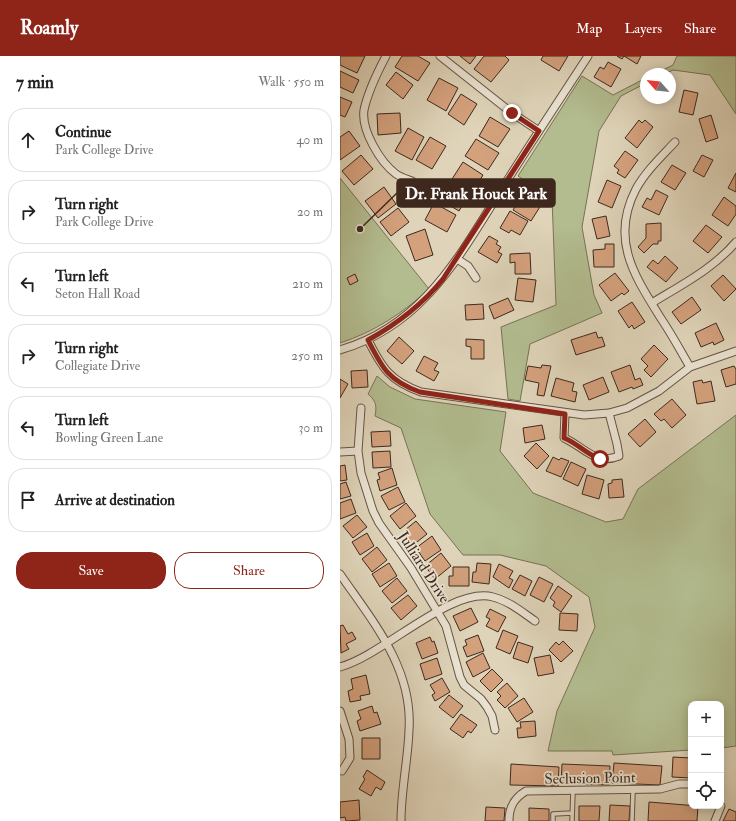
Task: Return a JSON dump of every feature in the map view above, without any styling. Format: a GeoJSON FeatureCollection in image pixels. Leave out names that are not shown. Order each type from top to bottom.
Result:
{"type":"FeatureCollection","features":[{"type":"Feature","properties":{"kind":"street"},"geometry":{"type":"LineString","coordinates":[[386,56],[370,90],[364,112],[365,125],[374,147],[385,162],[396,174],[412,181]]}},
{"type":"Feature","properties":{"kind":"street"},"geometry":{"type":"LineString","coordinates":[[440,56],[512,113],[539,131]]}},
{"type":"Feature","properties":{"kind":"street"},"geometry":{"type":"LineString","coordinates":[[340,350],[368,340],[388,329],[418,306],[440,284],[588,56]]}},
{"type":"Feature","properties":{"kind":"street"},"geometry":{"type":"LineString","coordinates":[[675,142],[650,169],[636,190],[628,212],[625,240],[632,270],[690,367]]}},
{"type":"Feature","properties":{"kind":"street"},"geometry":{"type":"LineString","coordinates":[[652,303],[707,269],[736,242]]}},
{"type":"Feature","properties":{"kind":"street"},"geometry":{"type":"LineString","coordinates":[[457,259],[468,266],[476,278]]}},
{"type":"Feature","properties":{"kind":"street"},"geometry":{"type":"LineString","coordinates":[[368,340],[377,358],[390,376],[409,388],[420,392],[565,414],[584,415],[609,413],[622,410],[659,392],[690,367],[736,351]]}},
{"type":"Feature","properties":{"kind":"street","name":"Julliard Drive"},"geometry":{"type":"LineString","coordinates":[[361,408],[358,451],[366,493],[379,523],[399,549],[438,612],[449,635],[460,677],[464,685],[481,699],[487,707],[492,716],[494,730]]}},
{"type":"Feature","properties":{"kind":"street"},"geometry":{"type":"LineString","coordinates":[[565,414],[564,438],[574,442],[591,455],[606,459],[619,456],[609,413]]}},
{"type":"Feature","properties":{"kind":"street"},"geometry":{"type":"LineString","coordinates":[[340,452],[358,451]]}},
{"type":"Feature","properties":{"kind":"street"},"geometry":{"type":"LineString","coordinates":[[340,574],[387,642],[403,677],[410,710],[402,789],[401,821]]}},
{"type":"Feature","properties":{"kind":"street"},"geometry":{"type":"LineString","coordinates":[[340,667],[355,662],[463,598],[483,596],[502,600],[535,621]]}},
{"type":"Feature","properties":{"kind":"street"},"geometry":{"type":"LineString","coordinates":[[340,711],[349,739],[350,758],[342,771]]}},
{"type":"Feature","properties":{"kind":"street","name":"Seclusion Point"},"geometry":{"type":"LineString","coordinates":[[509,821],[513,800],[526,791],[660,790],[679,784],[688,784]]}},
{"type":"Feature","properties":{"kind":"street"},"geometry":{"type":"LineString","coordinates":[[715,821],[720,809]]}},
{"type":"Feature","properties":{"kind":"lane"},"geometry":{"type":"LineString","coordinates":[[572,821],[573,791]]}},
{"type":"Feature","properties":{"kind":"lane"},"geometry":{"type":"LineString","coordinates":[[632,821],[633,791]]}},
{"type":"Feature","properties":{"kind":"lane"},"geometry":{"type":"LineString","coordinates":[[553,821],[553,814],[572,813]]}},
{"type":"Feature","properties":{"kind":"green space"},"geometry":{"type":"Polygon","coordinates":[[[677,56],[736,56],[736,114],[710,75],[676,70],[676,68],[667,68],[673,65],[677,56]]]}},
{"type":"Feature","properties":{"kind":"green space"},"geometry":{"type":"Polygon","coordinates":[[[582,76],[613,95],[640,81],[640,86],[621,96],[599,131],[582,227],[594,295],[602,313],[530,344],[520,401],[508,399],[501,327],[556,305],[552,198],[518,176],[582,76]]]}},
{"type":"Feature","properties":{"kind":"green space"},"geometry":{"type":"Polygon","coordinates":[[[340,178],[429,289],[388,321],[353,339],[340,343],[340,178]]]}},
{"type":"Feature","properties":{"kind":"green space"},"geometry":{"type":"Polygon","coordinates":[[[377,376],[390,387],[415,399],[506,412],[500,451],[533,493],[606,522],[623,519],[638,489],[736,415],[736,746],[724,748],[724,701],[688,701],[688,750],[613,755],[612,751],[548,751],[557,711],[595,627],[589,597],[546,566],[500,555],[463,555],[430,514],[401,428],[375,416],[375,404],[373,399],[368,394],[377,376]]]}},
{"type":"Feature","properties":{"kind":"building"},"geometry":{"type":"Polygon","coordinates":[[[340,56],[365,56],[357,73],[340,65],[340,56]]]}},
{"type":"Feature","properties":{"kind":"building"},"geometry":{"type":"Polygon","coordinates":[[[402,56],[418,56],[430,63],[418,81],[395,67],[402,56]]]}},
{"type":"Feature","properties":{"kind":"building"},"geometry":{"type":"Polygon","coordinates":[[[460,56],[476,56],[470,64],[460,56]]]}},
{"type":"Feature","properties":{"kind":"building"},"geometry":{"type":"Polygon","coordinates":[[[484,56],[505,56],[509,60],[491,82],[474,69],[484,56]]]}},
{"type":"Feature","properties":{"kind":"building"},"geometry":{"type":"Polygon","coordinates":[[[543,56],[568,56],[559,71],[541,60],[543,56]]]}},
{"type":"Feature","properties":{"kind":"building"},"geometry":{"type":"Polygon","coordinates":[[[617,56],[624,56],[622,59],[617,56]]]}},
{"type":"Feature","properties":{"kind":"building"},"geometry":{"type":"Polygon","coordinates":[[[624,56],[641,56],[637,64],[624,56]]]}},
{"type":"Feature","properties":{"kind":"building"},"geometry":{"type":"Polygon","coordinates":[[[608,62],[621,69],[611,87],[594,77],[600,67],[604,69],[608,62]]]}},
{"type":"Feature","properties":{"kind":"building"},"geometry":{"type":"Polygon","coordinates":[[[340,71],[359,80],[353,93],[340,87],[340,71]]]}},
{"type":"Feature","properties":{"kind":"building"},"geometry":{"type":"Polygon","coordinates":[[[396,72],[413,85],[403,99],[386,85],[396,72]]]}},
{"type":"Feature","properties":{"kind":"building"},"geometry":{"type":"Polygon","coordinates":[[[439,78],[458,88],[446,111],[427,100],[439,78]]]}},
{"type":"Feature","properties":{"kind":"building"},"geometry":{"type":"Polygon","coordinates":[[[684,90],[698,93],[693,115],[679,112],[684,90]]]}},
{"type":"Feature","properties":{"kind":"building"},"geometry":{"type":"Polygon","coordinates":[[[461,94],[477,104],[464,125],[448,114],[461,94]]]}},
{"type":"Feature","properties":{"kind":"building"},"geometry":{"type":"Polygon","coordinates":[[[340,97],[352,102],[345,117],[340,115],[340,97]]]}},
{"type":"Feature","properties":{"kind":"building"},"geometry":{"type":"Polygon","coordinates":[[[400,113],[401,133],[378,135],[377,114],[400,113]]]}},
{"type":"Feature","properties":{"kind":"building"},"geometry":{"type":"Polygon","coordinates":[[[711,115],[718,138],[706,142],[699,119],[711,115]]]}},
{"type":"Feature","properties":{"kind":"building"},"geometry":{"type":"Polygon","coordinates":[[[490,117],[510,129],[498,147],[479,136],[490,117]]]}},
{"type":"Feature","properties":{"kind":"building"},"geometry":{"type":"Polygon","coordinates":[[[639,120],[642,123],[645,120],[653,127],[637,148],[625,138],[639,120]]]}},
{"type":"Feature","properties":{"kind":"building"},"geometry":{"type":"Polygon","coordinates":[[[408,128],[424,137],[412,160],[395,151],[408,128]]]}},
{"type":"Feature","properties":{"kind":"building"},"geometry":{"type":"Polygon","coordinates":[[[349,131],[360,146],[340,160],[340,137],[349,131]]]}},
{"type":"Feature","properties":{"kind":"building"},"geometry":{"type":"Polygon","coordinates":[[[430,137],[446,146],[432,169],[416,160],[430,137]]]}},
{"type":"Feature","properties":{"kind":"building"},"geometry":{"type":"Polygon","coordinates":[[[476,139],[499,153],[488,170],[465,156],[476,139]]]}},
{"type":"Feature","properties":{"kind":"building"},"geometry":{"type":"Polygon","coordinates":[[[625,151],[638,160],[625,178],[617,173],[619,170],[614,166],[625,151]]]}},
{"type":"Feature","properties":{"kind":"building"},"geometry":{"type":"Polygon","coordinates":[[[361,155],[373,169],[354,185],[342,171],[361,155]]]}},
{"type":"Feature","properties":{"kind":"building"},"geometry":{"type":"Polygon","coordinates":[[[702,155],[713,160],[704,177],[693,171],[702,155]]]}},
{"type":"Feature","properties":{"kind":"building"},"geometry":{"type":"Polygon","coordinates":[[[463,162],[483,175],[473,192],[452,179],[463,162]]]}},
{"type":"Feature","properties":{"kind":"building"},"geometry":{"type":"Polygon","coordinates":[[[672,165],[686,173],[675,190],[661,182],[672,165]]]}},
{"type":"Feature","properties":{"kind":"building"},"geometry":{"type":"Polygon","coordinates":[[[736,173],[736,192],[728,188],[736,173]]]}},
{"type":"Feature","properties":{"kind":"building"},"geometry":{"type":"Polygon","coordinates":[[[607,180],[621,186],[612,208],[598,202],[607,180]]]}},
{"type":"Feature","properties":{"kind":"building"},"geometry":{"type":"Polygon","coordinates":[[[446,182],[468,195],[459,211],[437,198],[446,182]]]}},
{"type":"Feature","properties":{"kind":"building"},"geometry":{"type":"Polygon","coordinates":[[[384,187],[396,204],[378,218],[365,201],[384,187]]]}},
{"type":"Feature","properties":{"kind":"building"},"geometry":{"type":"Polygon","coordinates":[[[656,190],[668,196],[659,215],[642,207],[647,198],[651,200],[656,190]]]}},
{"type":"Feature","properties":{"kind":"building"},"geometry":{"type":"Polygon","coordinates":[[[525,191],[543,202],[531,221],[513,210],[525,191]]]}},
{"type":"Feature","properties":{"kind":"building"},"geometry":{"type":"Polygon","coordinates":[[[724,197],[736,206],[736,214],[728,226],[712,215],[724,197]]]}},
{"type":"Feature","properties":{"kind":"building"},"geometry":{"type":"Polygon","coordinates":[[[434,203],[456,215],[447,232],[425,220],[434,203]]]}},
{"type":"Feature","properties":{"kind":"building"},"geometry":{"type":"Polygon","coordinates":[[[398,208],[409,222],[391,236],[380,222],[398,208]]]}},
{"type":"Feature","properties":{"kind":"building"},"geometry":{"type":"Polygon","coordinates":[[[510,211],[528,221],[520,235],[511,230],[509,233],[500,228],[510,211]]]}},
{"type":"Feature","properties":{"kind":"building"},"geometry":{"type":"Polygon","coordinates":[[[606,216],[610,236],[597,239],[592,219],[606,216]]]}},
{"type":"Feature","properties":{"kind":"building"},"geometry":{"type":"Polygon","coordinates":[[[661,223],[661,241],[658,241],[658,244],[653,244],[644,253],[638,247],[646,238],[646,224],[661,223]]]}},
{"type":"Feature","properties":{"kind":"building"},"geometry":{"type":"Polygon","coordinates":[[[706,225],[722,237],[708,253],[693,241],[706,225]]]}},
{"type":"Feature","properties":{"kind":"building"},"geometry":{"type":"Polygon","coordinates":[[[425,229],[433,255],[415,261],[406,236],[425,229]]]}},
{"type":"Feature","properties":{"kind":"building"},"geometry":{"type":"Polygon","coordinates":[[[489,236],[498,241],[496,244],[501,247],[498,252],[502,254],[497,263],[478,252],[489,236]]]}},
{"type":"Feature","properties":{"kind":"building"},"geometry":{"type":"Polygon","coordinates":[[[605,244],[614,244],[614,267],[594,267],[593,250],[605,249],[605,244]]]}},
{"type":"Feature","properties":{"kind":"building"},"geometry":{"type":"Polygon","coordinates":[[[530,253],[531,274],[515,274],[515,262],[510,263],[510,254],[530,253]]]}},
{"type":"Feature","properties":{"kind":"building"},"geometry":{"type":"Polygon","coordinates":[[[665,256],[678,268],[666,282],[647,267],[653,260],[658,264],[665,256]]]}},
{"type":"Feature","properties":{"kind":"building"},"geometry":{"type":"Polygon","coordinates":[[[615,273],[629,291],[624,295],[622,293],[611,301],[599,285],[615,273]]]}},
{"type":"Feature","properties":{"kind":"building"},"geometry":{"type":"Polygon","coordinates":[[[355,274],[358,281],[350,285],[347,278],[355,274]]]}},
{"type":"Feature","properties":{"kind":"building"},"geometry":{"type":"Polygon","coordinates":[[[723,275],[736,289],[724,301],[711,286],[723,275]]]}},
{"type":"Feature","properties":{"kind":"building"},"geometry":{"type":"Polygon","coordinates":[[[518,278],[536,280],[533,302],[515,300],[518,278]]]}},
{"type":"Feature","properties":{"kind":"building"},"geometry":{"type":"Polygon","coordinates":[[[692,297],[701,310],[681,324],[672,312],[692,297]]]}},
{"type":"Feature","properties":{"kind":"building"},"geometry":{"type":"Polygon","coordinates":[[[508,298],[514,310],[494,319],[489,306],[508,298]]]}},
{"type":"Feature","properties":{"kind":"building"},"geometry":{"type":"Polygon","coordinates":[[[632,302],[645,322],[634,329],[632,325],[629,328],[618,311],[632,302]]]}},
{"type":"Feature","properties":{"kind":"building"},"geometry":{"type":"Polygon","coordinates":[[[483,304],[484,319],[466,320],[465,305],[483,304]]]}},
{"type":"Feature","properties":{"kind":"building"},"geometry":{"type":"Polygon","coordinates":[[[716,323],[724,340],[714,345],[713,342],[701,347],[695,333],[716,323]]]}},
{"type":"Feature","properties":{"kind":"building"},"geometry":{"type":"Polygon","coordinates":[[[596,332],[598,338],[602,337],[605,346],[576,355],[571,340],[596,332]]]}},
{"type":"Feature","properties":{"kind":"building"},"geometry":{"type":"Polygon","coordinates":[[[399,337],[414,351],[402,364],[387,351],[399,337]]]}},
{"type":"Feature","properties":{"kind":"building"},"geometry":{"type":"Polygon","coordinates":[[[466,339],[484,340],[484,359],[471,359],[471,347],[466,346],[466,339]]]}},
{"type":"Feature","properties":{"kind":"building"},"geometry":{"type":"Polygon","coordinates":[[[654,345],[668,359],[651,377],[644,370],[648,366],[641,359],[654,345]]]}},
{"type":"Feature","properties":{"kind":"building"},"geometry":{"type":"Polygon","coordinates":[[[424,356],[438,363],[434,370],[439,372],[434,381],[416,371],[424,356]]]}},
{"type":"Feature","properties":{"kind":"building"},"geometry":{"type":"Polygon","coordinates":[[[542,365],[551,366],[544,396],[537,395],[539,383],[525,380],[528,366],[541,368],[542,365]]]}},
{"type":"Feature","properties":{"kind":"building"},"geometry":{"type":"Polygon","coordinates":[[[630,365],[635,380],[640,378],[643,385],[619,392],[611,372],[630,365]]]}},
{"type":"Feature","properties":{"kind":"building"},"geometry":{"type":"Polygon","coordinates":[[[734,366],[736,369],[736,384],[726,387],[721,370],[734,366]]]}},
{"type":"Feature","properties":{"kind":"building"},"geometry":{"type":"Polygon","coordinates":[[[367,370],[368,387],[352,388],[351,371],[367,370]]]}},
{"type":"Feature","properties":{"kind":"building"},"geometry":{"type":"Polygon","coordinates":[[[603,377],[609,392],[589,400],[583,385],[603,377]]]}},
{"type":"Feature","properties":{"kind":"building"},"geometry":{"type":"Polygon","coordinates":[[[556,378],[574,383],[572,391],[577,392],[575,402],[551,396],[556,378]]]}},
{"type":"Feature","properties":{"kind":"building"},"geometry":{"type":"Polygon","coordinates":[[[340,379],[348,384],[340,398],[340,379]]]}},
{"type":"Feature","properties":{"kind":"building"},"geometry":{"type":"Polygon","coordinates":[[[702,380],[703,383],[711,381],[715,401],[697,404],[693,382],[702,380]]]}},
{"type":"Feature","properties":{"kind":"building"},"geometry":{"type":"Polygon","coordinates":[[[672,399],[686,415],[672,428],[664,419],[661,421],[654,414],[672,399]]]}},
{"type":"Feature","properties":{"kind":"building"},"geometry":{"type":"Polygon","coordinates":[[[645,419],[656,432],[640,447],[628,434],[645,419]]]}},
{"type":"Feature","properties":{"kind":"building"},"geometry":{"type":"Polygon","coordinates":[[[542,425],[545,439],[525,443],[523,428],[542,425]]]}},
{"type":"Feature","properties":{"kind":"building"},"geometry":{"type":"Polygon","coordinates":[[[390,431],[391,446],[372,447],[371,432],[390,431]]]}},
{"type":"Feature","properties":{"kind":"building"},"geometry":{"type":"Polygon","coordinates":[[[536,443],[549,456],[537,469],[524,456],[536,443]]]}},
{"type":"Feature","properties":{"kind":"building"},"geometry":{"type":"Polygon","coordinates":[[[390,451],[391,467],[373,468],[372,452],[390,451]]]}},
{"type":"Feature","properties":{"kind":"building"},"geometry":{"type":"Polygon","coordinates":[[[553,457],[559,460],[561,458],[569,461],[561,477],[546,471],[553,457]]]}},
{"type":"Feature","properties":{"kind":"building"},"geometry":{"type":"Polygon","coordinates":[[[571,462],[586,469],[578,486],[563,479],[571,462]]]}},
{"type":"Feature","properties":{"kind":"building"},"geometry":{"type":"Polygon","coordinates":[[[345,465],[347,480],[340,481],[340,466],[345,465]]]}},
{"type":"Feature","properties":{"kind":"building"},"geometry":{"type":"Polygon","coordinates":[[[392,468],[397,485],[380,491],[377,480],[380,479],[378,473],[392,468]]]}},
{"type":"Feature","properties":{"kind":"building"},"geometry":{"type":"Polygon","coordinates":[[[587,475],[604,480],[599,499],[582,494],[587,475]]]}},
{"type":"Feature","properties":{"kind":"building"},"geometry":{"type":"Polygon","coordinates":[[[622,479],[624,497],[609,498],[608,484],[612,483],[612,480],[622,479]]]}},
{"type":"Feature","properties":{"kind":"building"},"geometry":{"type":"Polygon","coordinates":[[[346,482],[351,496],[340,499],[340,484],[346,482]]]}},
{"type":"Feature","properties":{"kind":"building"},"geometry":{"type":"Polygon","coordinates":[[[398,487],[405,502],[389,510],[381,496],[398,487]]]}},
{"type":"Feature","properties":{"kind":"building"},"geometry":{"type":"Polygon","coordinates":[[[351,499],[356,513],[340,519],[340,503],[351,499]]]}},
{"type":"Feature","properties":{"kind":"building"},"geometry":{"type":"Polygon","coordinates":[[[406,503],[416,516],[400,529],[390,516],[406,503]]]}},
{"type":"Feature","properties":{"kind":"building"},"geometry":{"type":"Polygon","coordinates":[[[357,515],[367,527],[353,538],[343,526],[357,515]]]}},
{"type":"Feature","properties":{"kind":"building"},"geometry":{"type":"Polygon","coordinates":[[[416,521],[427,534],[412,546],[405,537],[409,534],[405,530],[416,521]]]}},
{"type":"Feature","properties":{"kind":"building"},"geometry":{"type":"Polygon","coordinates":[[[367,533],[374,546],[360,555],[352,542],[367,533]]]}},
{"type":"Feature","properties":{"kind":"building"},"geometry":{"type":"Polygon","coordinates":[[[432,536],[441,550],[425,561],[416,548],[432,536]]]}},
{"type":"Feature","properties":{"kind":"building"},"geometry":{"type":"Polygon","coordinates":[[[377,547],[387,560],[372,572],[362,559],[377,547]]]}},
{"type":"Feature","properties":{"kind":"building"},"geometry":{"type":"Polygon","coordinates":[[[441,553],[451,566],[435,579],[425,566],[441,553]]]}},
{"type":"Feature","properties":{"kind":"building"},"geometry":{"type":"Polygon","coordinates":[[[389,563],[397,576],[380,587],[372,574],[389,563]]]}},
{"type":"Feature","properties":{"kind":"building"},"geometry":{"type":"Polygon","coordinates":[[[477,563],[491,564],[489,584],[472,582],[473,572],[476,572],[477,563]]]}},
{"type":"Feature","properties":{"kind":"building"},"geometry":{"type":"Polygon","coordinates":[[[499,564],[513,571],[509,578],[513,580],[509,588],[493,577],[499,564]]]}},
{"type":"Feature","properties":{"kind":"building"},"geometry":{"type":"Polygon","coordinates":[[[453,567],[469,567],[469,586],[449,586],[449,576],[453,576],[453,567]]]}},
{"type":"Feature","properties":{"kind":"building"},"geometry":{"type":"Polygon","coordinates":[[[520,575],[532,581],[525,596],[512,589],[520,575]]]}},
{"type":"Feature","properties":{"kind":"building"},"geometry":{"type":"Polygon","coordinates":[[[539,577],[553,584],[544,602],[530,595],[539,577]]]}},
{"type":"Feature","properties":{"kind":"building"},"geometry":{"type":"Polygon","coordinates":[[[397,578],[407,591],[392,603],[382,591],[397,578]]]}},
{"type":"Feature","properties":{"kind":"building"},"geometry":{"type":"Polygon","coordinates":[[[558,586],[572,596],[561,612],[553,606],[555,602],[550,598],[558,586]]]}},
{"type":"Feature","properties":{"kind":"building"},"geometry":{"type":"Polygon","coordinates":[[[408,595],[417,606],[401,620],[391,608],[408,595]]]}},
{"type":"Feature","properties":{"kind":"building"},"geometry":{"type":"Polygon","coordinates":[[[471,608],[478,622],[460,631],[453,616],[471,608]]]}},
{"type":"Feature","properties":{"kind":"building"},"geometry":{"type":"Polygon","coordinates":[[[490,609],[506,617],[498,632],[486,626],[490,619],[486,617],[490,609]]]}},
{"type":"Feature","properties":{"kind":"building"},"geometry":{"type":"Polygon","coordinates":[[[560,613],[578,614],[577,631],[559,630],[560,613]]]}},
{"type":"Feature","properties":{"kind":"building"},"geometry":{"type":"Polygon","coordinates":[[[343,625],[348,634],[352,632],[356,639],[346,644],[349,649],[341,653],[340,626],[343,625]]]}},
{"type":"Feature","properties":{"kind":"building"},"geometry":{"type":"Polygon","coordinates":[[[503,630],[518,636],[510,654],[496,648],[503,630]]]}},
{"type":"Feature","properties":{"kind":"building"},"geometry":{"type":"Polygon","coordinates":[[[478,635],[484,651],[467,657],[463,647],[467,645],[465,640],[478,635]]]}},
{"type":"Feature","properties":{"kind":"building"},"geometry":{"type":"Polygon","coordinates":[[[430,637],[432,642],[434,641],[438,653],[422,659],[416,643],[430,637]]]}},
{"type":"Feature","properties":{"kind":"building"},"geometry":{"type":"Polygon","coordinates":[[[563,641],[573,651],[561,662],[549,650],[556,642],[559,645],[563,641]]]}},
{"type":"Feature","properties":{"kind":"building"},"geometry":{"type":"Polygon","coordinates":[[[518,642],[533,647],[528,663],[513,658],[518,642]]]}},
{"type":"Feature","properties":{"kind":"building"},"geometry":{"type":"Polygon","coordinates":[[[483,653],[490,668],[473,677],[466,662],[483,653]]]}},
{"type":"Feature","properties":{"kind":"building"},"geometry":{"type":"Polygon","coordinates":[[[550,655],[554,673],[538,676],[534,658],[550,655]]]}},
{"type":"Feature","properties":{"kind":"building"},"geometry":{"type":"Polygon","coordinates":[[[437,658],[442,674],[425,680],[420,664],[437,658]]]}},
{"type":"Feature","properties":{"kind":"building"},"geometry":{"type":"Polygon","coordinates":[[[492,669],[503,680],[491,692],[480,681],[492,669]]]}},
{"type":"Feature","properties":{"kind":"building"},"geometry":{"type":"Polygon","coordinates":[[[366,675],[370,694],[360,696],[361,700],[350,702],[348,691],[353,689],[351,679],[366,675]]]}},
{"type":"Feature","properties":{"kind":"building"},"geometry":{"type":"Polygon","coordinates":[[[442,678],[450,692],[435,701],[432,695],[435,693],[430,685],[442,678]]]}},
{"type":"Feature","properties":{"kind":"building"},"geometry":{"type":"Polygon","coordinates":[[[507,683],[518,696],[505,708],[497,700],[501,696],[497,692],[507,683]]]}},
{"type":"Feature","properties":{"kind":"building"},"geometry":{"type":"Polygon","coordinates":[[[449,695],[463,706],[453,718],[439,707],[449,695]]]}},
{"type":"Feature","properties":{"kind":"building"},"geometry":{"type":"Polygon","coordinates":[[[524,698],[533,712],[517,722],[508,708],[524,698]]]}},
{"type":"Feature","properties":{"kind":"building"},"geometry":{"type":"Polygon","coordinates":[[[372,706],[374,713],[377,712],[381,724],[360,731],[357,721],[361,719],[358,711],[372,706]]]}},
{"type":"Feature","properties":{"kind":"building"},"geometry":{"type":"Polygon","coordinates":[[[461,714],[477,725],[471,733],[468,731],[463,738],[450,729],[461,714]]]}},
{"type":"Feature","properties":{"kind":"building"},"geometry":{"type":"Polygon","coordinates":[[[535,721],[536,736],[518,738],[517,728],[521,728],[520,722],[535,721]]]}},
{"type":"Feature","properties":{"kind":"building"},"geometry":{"type":"Polygon","coordinates":[[[362,738],[380,738],[380,759],[362,759],[362,738]]]}},
{"type":"Feature","properties":{"kind":"building"},"geometry":{"type":"Polygon","coordinates":[[[673,757],[688,758],[688,778],[672,777],[673,757]]]}},
{"type":"Feature","properties":{"kind":"building"},"geometry":{"type":"Polygon","coordinates":[[[614,763],[662,766],[660,785],[612,783],[614,763]]]}},
{"type":"Feature","properties":{"kind":"building"},"geometry":{"type":"Polygon","coordinates":[[[511,764],[559,767],[558,786],[510,785],[511,764]]]}},
{"type":"Feature","properties":{"kind":"building"},"geometry":{"type":"Polygon","coordinates":[[[562,764],[610,766],[609,785],[561,783],[562,764]]]}},
{"type":"Feature","properties":{"kind":"building"},"geometry":{"type":"Polygon","coordinates":[[[367,770],[385,782],[381,790],[376,787],[371,796],[359,789],[365,779],[363,777],[367,770]]]}},
{"type":"Feature","properties":{"kind":"building"},"geometry":{"type":"Polygon","coordinates":[[[359,800],[360,820],[346,821],[345,817],[340,818],[340,802],[359,800]]]}},
{"type":"Feature","properties":{"kind":"building"},"geometry":{"type":"Polygon","coordinates":[[[649,802],[688,805],[688,809],[698,809],[697,821],[648,821],[649,802]]]}},
{"type":"Feature","properties":{"kind":"building"},"geometry":{"type":"Polygon","coordinates":[[[610,805],[630,806],[629,821],[609,821],[610,805]]]}},
{"type":"Feature","properties":{"kind":"building"},"geometry":{"type":"Polygon","coordinates":[[[579,806],[600,806],[599,821],[579,821],[579,806]]]}},
{"type":"Feature","properties":{"kind":"building"},"geometry":{"type":"Polygon","coordinates":[[[486,807],[505,808],[504,821],[485,821],[486,807]]]}},
{"type":"Feature","properties":{"kind":"building"},"geometry":{"type":"Polygon","coordinates":[[[529,808],[549,809],[549,821],[529,821],[529,808]]]}},
{"type":"Feature","properties":{"kind":"building"},"geometry":{"type":"Polygon","coordinates":[[[729,809],[736,812],[736,821],[723,821],[729,809]]]}},
{"type":"Feature","properties":{"kind":"place","name":"Dr. Frank Houck Park"},"geometry":{"type":"Point","coordinates":[360,229]}},
{"type":"Feature","properties":{"kind":"route"},"geometry":{"type":"LineString","coordinates":[[512,113],[539,131],[443,279],[418,306],[388,329],[368,340],[383,368],[390,376],[409,388],[420,392],[565,414],[564,438],[574,442],[586,452],[600,459]]}}]}
